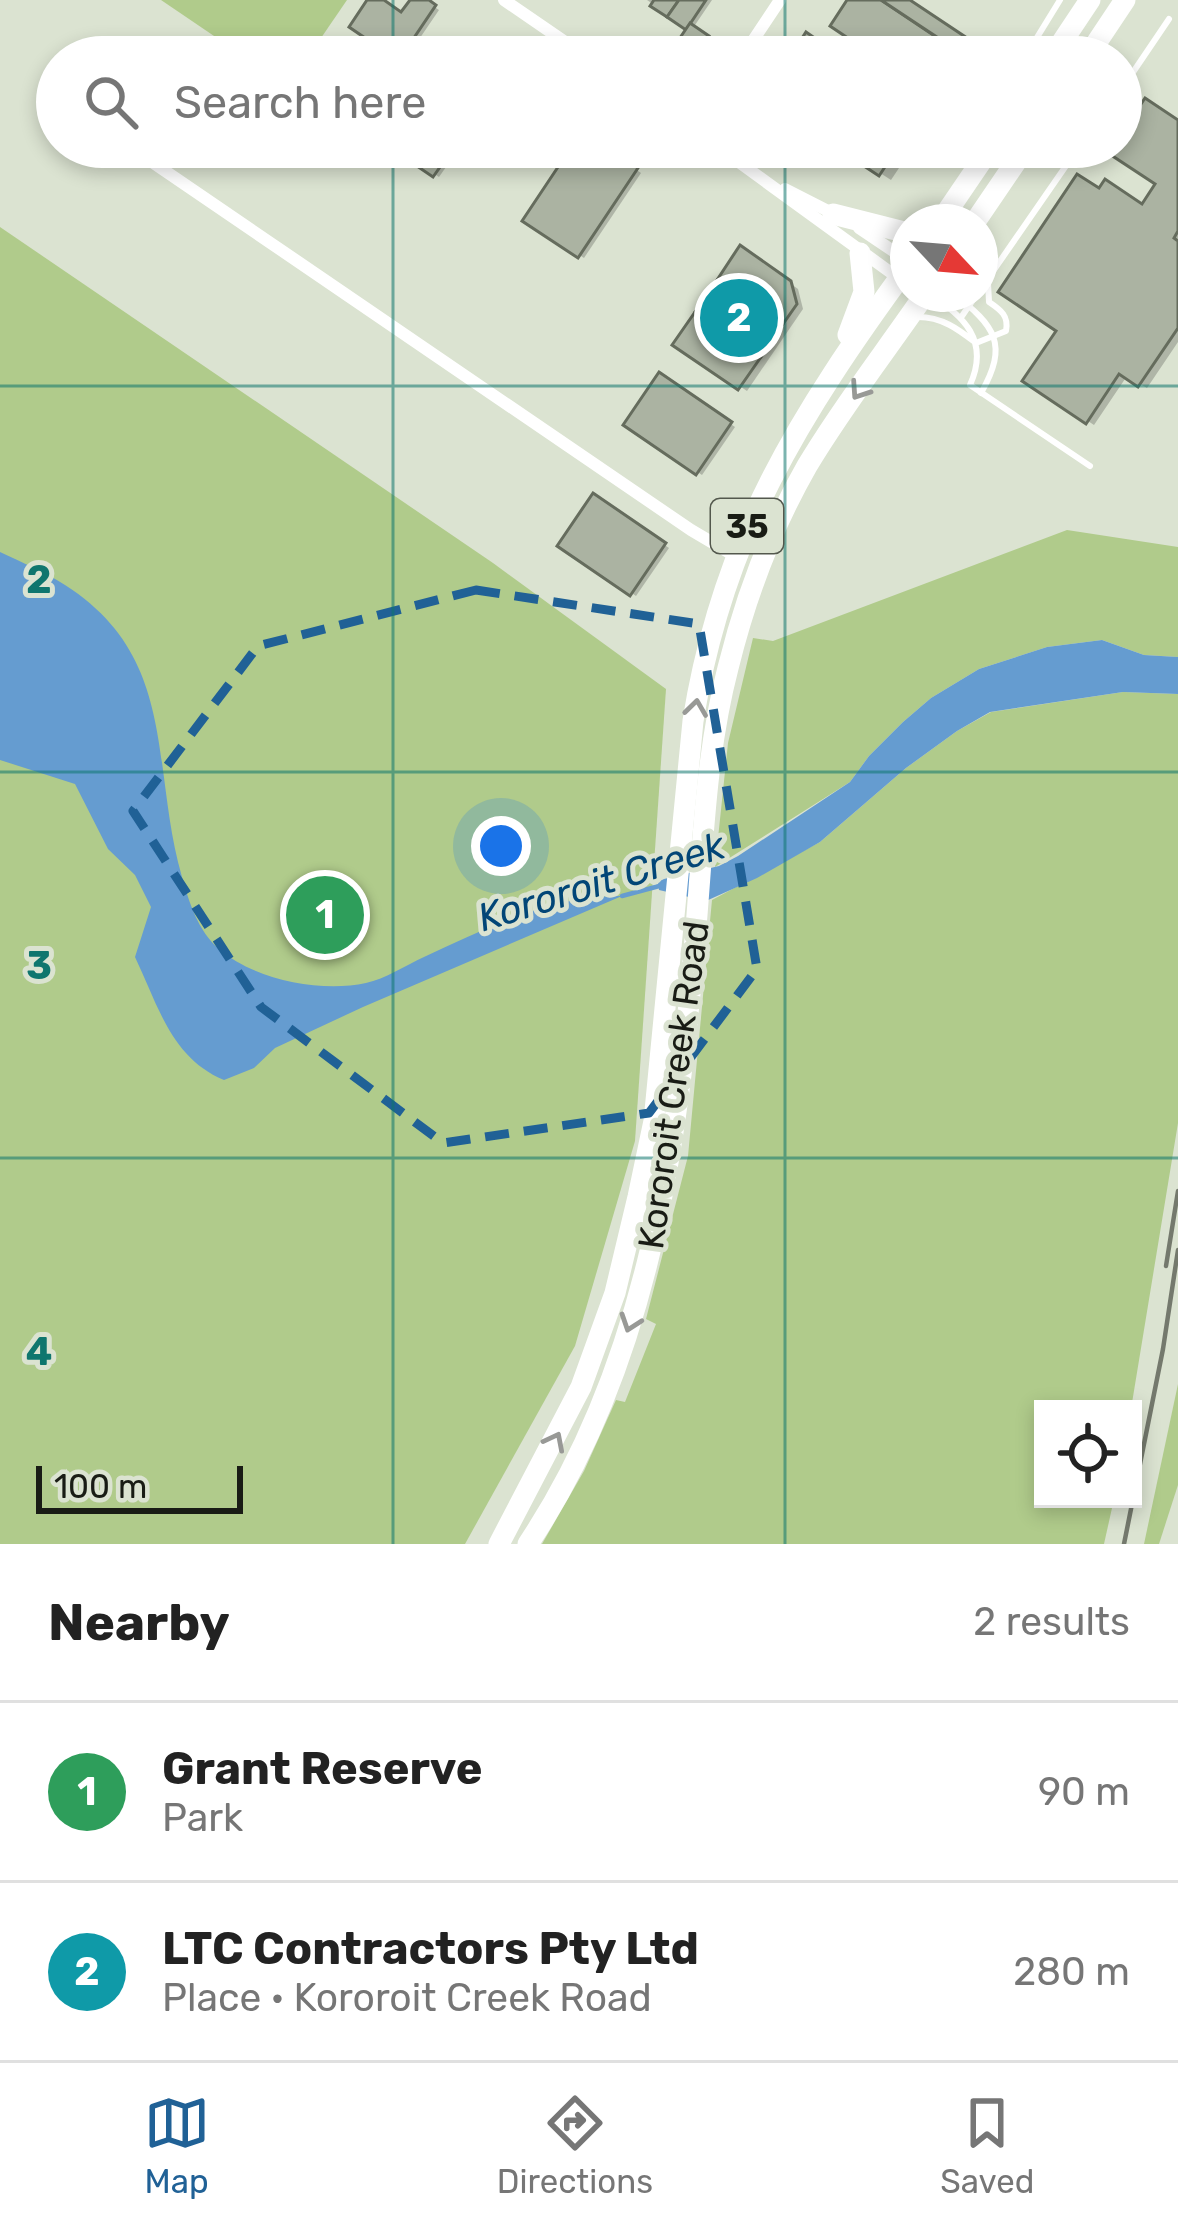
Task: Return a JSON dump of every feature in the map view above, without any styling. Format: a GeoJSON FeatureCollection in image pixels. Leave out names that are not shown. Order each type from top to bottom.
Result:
{"type":"FeatureCollection","features":[{"type":"Feature","properties":{"kind":"main road"},"geometry":{"type":"LineString","coordinates":[[1066,36],[1090,0]]}},
{"type":"Feature","properties":{"kind":"main road"},"geometry":{"type":"LineString","coordinates":[[1101,36],[1125,0]]}},
{"type":"Feature","properties":{"kind":"main road"},"geometry":{"type":"LineString","coordinates":[[952,204],[977,168]]}},
{"type":"Feature","properties":{"kind":"main road"},"geometry":{"type":"LineString","coordinates":[[987,204],[1012,168]]}},
{"type":"Feature","properties":{"kind":"main road"},"geometry":{"type":"LineString","coordinates":[[833,214],[890,228]]}},
{"type":"Feature","properties":{"kind":"main road"},"geometry":{"type":"LineString","coordinates":[[825,385],[864,292],[860,253]]}},
{"type":"Feature","properties":{"kind":"main road","name":"Kororoit Creek Road"},"geometry":{"type":"LineString","coordinates":[[528,1544],[605,1394],[643,1285],[672,1150],[690,1002],[704,657],[735,556],[772,474],[825,385],[890,294]]}},
{"type":"Feature","properties":{"kind":"main road","name":"Kororoit Creek Road"},"geometry":{"type":"LineString","coordinates":[[499,1544],[581,1387],[615,1293],[654,1121],[666,1000],[694,825],[727,669],[768,545],[806,468],[913,312]]}},
{"type":"Feature","properties":{"kind":"street"},"geometry":{"type":"LineString","coordinates":[[504,0],[556,36]]}},
{"type":"Feature","properties":{"kind":"street"},"geometry":{"type":"LineString","coordinates":[[756,36],[780,0]]}},
{"type":"Feature","properties":{"kind":"street"},"geometry":{"type":"LineString","coordinates":[[161,168],[735,556]]}},
{"type":"Feature","properties":{"kind":"street"},"geometry":{"type":"LineString","coordinates":[[749,168],[860,253],[890,265]]}},
{"type":"Feature","properties":{"kind":"street"},"geometry":{"type":"LineString","coordinates":[[758,174],[833,214],[890,259]]}},
{"type":"Feature","properties":{"kind":"lane"},"geometry":{"type":"LineString","coordinates":[[1036,36],[1060,0]]}},
{"type":"Feature","properties":{"kind":"lane"},"geometry":{"type":"LineString","coordinates":[[1142,59],[1169,19]]}},
{"type":"Feature","properties":{"kind":"lane"},"geometry":{"type":"LineString","coordinates":[[998,264],[1065,168]]}},
{"type":"Feature","properties":{"kind":"lane"},"geometry":{"type":"LineString","coordinates":[[976,343],[1006,332],[1004,314],[998,307]]}},
{"type":"Feature","properties":{"kind":"lane"},"geometry":{"type":"LineString","coordinates":[[955,312],[976,343],[976,371],[970,385],[1090,466]]}},
{"type":"Feature","properties":{"kind":"lane"},"geometry":{"type":"LineString","coordinates":[[962,316],[965,312]]}},
{"type":"Feature","properties":{"kind":"lane"},"geometry":{"type":"LineString","coordinates":[[975,312],[996,338],[995,365],[981,393]]}},
{"type":"Feature","properties":{"kind":"lane"},"geometry":{"type":"LineString","coordinates":[[909,318],[940,320],[976,343]]}},
{"type":"Feature","properties":{"kind":"highlighted area"},"geometry":{"type":"Polygon","coordinates":[[[476,590],[699,624],[757,969],[649,1113],[443,1143],[261,1007],[133,811],[258,646],[476,590]]]}},
{"type":"Feature","properties":{"kind":"green space"},"geometry":{"type":"Polygon","coordinates":[[[161,0],[347,0],[322,36],[214,36],[161,0]]]}},
{"type":"Feature","properties":{"kind":"green space"},"geometry":{"type":"Polygon","coordinates":[[[0,227],[493,563],[666,689],[635,1141],[575,1346],[465,1544],[0,1544],[0,227]]]}},
{"type":"Feature","properties":{"kind":"green space"},"geometry":{"type":"Polygon","coordinates":[[[1067,530],[1178,547],[1178,657],[1144,655],[1102,640],[1047,647],[979,669],[931,698],[903,722],[850,782],[715,867],[728,743],[753,638],[773,641],[1067,530]]]}},
{"type":"Feature","properties":{"kind":"green space"},"geometry":{"type":"Polygon","coordinates":[[[1123,692],[1178,694],[1178,1123],[1132,1400],[1034,1400],[1034,1508],[1112,1508],[1104,1544],[542,1544],[584,1471],[616,1400],[625,1402],[656,1324],[646,1319],[688,1156],[712,900],[820,842],[906,768],[991,712],[1123,692]]]}},
{"type":"Feature","properties":{"kind":"green space"},"geometry":{"type":"Polygon","coordinates":[[[1178,1384],[1178,1485],[1159,1544],[1144,1544],[1178,1384]]]}},
{"type":"Feature","properties":{"kind":"water","name":"Kororoit Creek"},"geometry":{"type":"Polygon","coordinates":[[[0,552],[65,585],[101,614],[127,646],[144,680],[154,717],[172,836],[188,896],[205,934],[234,960],[289,981],[348,986],[388,975],[520,915],[570,901],[622,896],[363,1007],[275,1048],[254,1068],[224,1080],[191,1058],[159,1011],[135,957],[151,907],[135,875],[108,849],[75,784],[0,760],[0,552]]]}},
{"type":"Feature","properties":{"kind":"water","name":"Kororoit Creek"},"geometry":{"type":"Polygon","coordinates":[[[1102,640],[1144,655],[1178,657],[1178,694],[1123,692],[990,712],[906,768],[820,842],[757,878],[706,901],[659,890],[658,882],[664,879],[719,866],[738,856],[850,782],[903,722],[931,698],[979,669],[1047,647],[1102,640]]]}},
{"type":"Feature","properties":{"kind":"building"},"geometry":{"type":"Polygon","coordinates":[[[367,0],[384,0],[401,12],[410,0],[436,5],[415,36],[362,36],[349,27],[367,0]]]}},
{"type":"Feature","properties":{"kind":"building"},"geometry":{"type":"Polygon","coordinates":[[[654,0],[679,0],[667,17],[650,6],[654,0]]]}},
{"type":"Feature","properties":{"kind":"building"},"geometry":{"type":"Polygon","coordinates":[[[679,0],[706,0],[686,30],[667,17],[679,0]]]}},
{"type":"Feature","properties":{"kind":"building"},"geometry":{"type":"Polygon","coordinates":[[[847,0],[881,0],[935,36],[845,36],[830,26],[847,0]]]}},
{"type":"Feature","properties":{"kind":"building"},"geometry":{"type":"Polygon","coordinates":[[[881,0],[910,0],[964,36],[935,36],[881,0]]]}},
{"type":"Feature","properties":{"kind":"building"},"geometry":{"type":"Polygon","coordinates":[[[690,23],[709,36],[681,36],[690,23]]]}},
{"type":"Feature","properties":{"kind":"building"},"geometry":{"type":"Polygon","coordinates":[[[1145,98],[1178,120],[1178,231],[1174,238],[1178,241],[1178,328],[1138,387],[1119,374],[1086,424],[1022,381],[1056,331],[998,292],[1077,174],[1099,188],[1105,179],[1142,204],[1155,184],[1131,168],[1142,168],[1145,98]]]}},
{"type":"Feature","properties":{"kind":"building"},"geometry":{"type":"Polygon","coordinates":[[[557,168],[638,168],[578,258],[522,221],[557,168]]]}},
{"type":"Feature","properties":{"kind":"building"},"geometry":{"type":"Polygon","coordinates":[[[740,245],[791,281],[797,304],[783,324],[717,280],[740,245]]]}},
{"type":"Feature","properties":{"kind":"building"},"geometry":{"type":"Polygon","coordinates":[[[717,280],[783,324],[761,357],[695,312],[717,280]]]}},
{"type":"Feature","properties":{"kind":"building"},"geometry":{"type":"Polygon","coordinates":[[[695,312],[761,357],[738,390],[672,345],[695,312]]]}},
{"type":"Feature","properties":{"kind":"building"},"geometry":{"type":"Polygon","coordinates":[[[659,372],[732,422],[696,475],[623,425],[659,372]]]}},
{"type":"Feature","properties":{"kind":"building"},"geometry":{"type":"Polygon","coordinates":[[[593,493],[666,543],[630,596],[557,546],[593,493]]]}},
{"type":"Feature","properties":{"kind":"waterway","name":"Kororoit Creek"},"geometry":{"type":"LineString","coordinates":[[622,896],[663,885]]}},
{"type":"Feature","properties":{"kind":"railway"},"geometry":{"type":"LineString","coordinates":[[1166,1266],[1178,1191]]}},
{"type":"Feature","properties":{"kind":"railway"},"geometry":{"type":"LineString","coordinates":[[1124,1544],[1178,1250]]}},
{"type":"Feature","properties":{"kind":"place","name":"LTC Contractors Pty Ltd"},"geometry":{"type":"Point","coordinates":[739,318]}},
{"type":"Feature","properties":{"kind":"place","name":"Grant Reserve"},"geometry":{"type":"Point","coordinates":[325,915]}}]}
